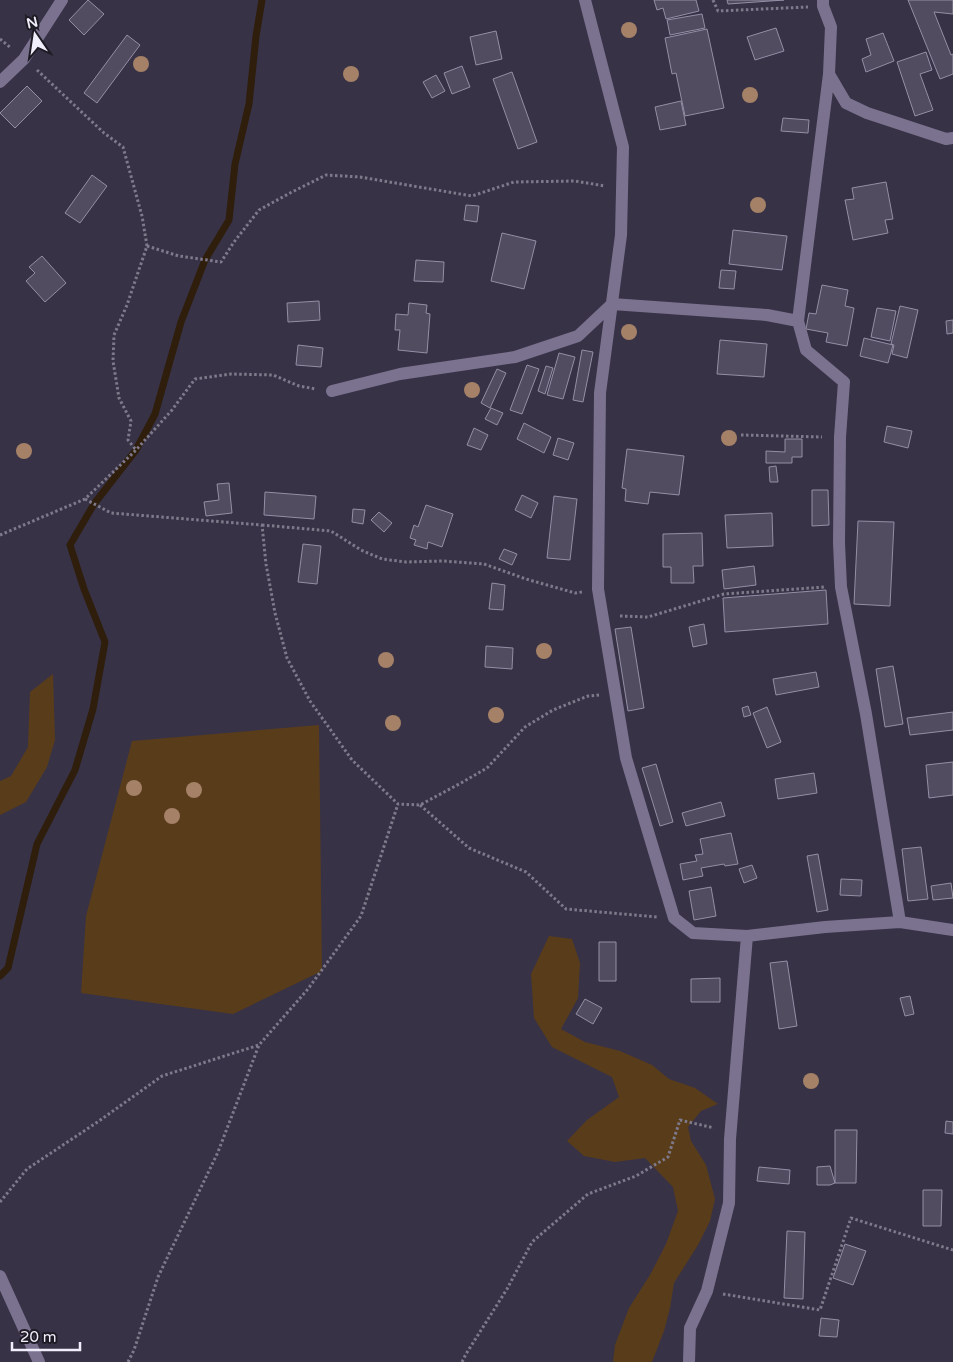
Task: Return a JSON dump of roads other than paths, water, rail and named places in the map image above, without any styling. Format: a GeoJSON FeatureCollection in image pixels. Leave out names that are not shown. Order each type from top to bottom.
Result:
{"type":"FeatureCollection","features":[{"type":"Feature","properties":{"kind":"street"},"geometry":{"type":"LineString","coordinates":[[0,82],[24,59],[62,0]]}},
{"type":"Feature","properties":{"kind":"street"},"geometry":{"type":"LineString","coordinates":[[584,0],[624,147],[621,235],[600,392],[598,589],[626,758],[674,918],[693,933],[747,936],[826,927],[900,922],[953,930]]}},
{"type":"Feature","properties":{"kind":"street"},"geometry":{"type":"LineString","coordinates":[[823,3],[831,27],[829,74],[798,321],[806,350],[844,382],[840,437],[839,543],[841,587],[866,714],[900,922]]}},
{"type":"Feature","properties":{"kind":"street"},"geometry":{"type":"LineString","coordinates":[[829,74],[846,103],[867,113],[946,139],[953,138]]}},
{"type":"Feature","properties":{"kind":"street"},"geometry":{"type":"LineString","coordinates":[[332,391],[400,374],[514,358],[578,336],[612,304],[767,315],[798,321]]}},
{"type":"Feature","properties":{"kind":"street"},"geometry":{"type":"LineString","coordinates":[[689,1362],[690,1328],[708,1291],[729,1202],[730,1139],[747,936]]}},
{"type":"Feature","properties":{"kind":"street"},"geometry":{"type":"LineString","coordinates":[[0,1276],[39,1362]]}},
{"type":"Feature","properties":{"kind":"waterway"},"geometry":{"type":"LineString","coordinates":[[0,976],[8,968],[37,844],[75,770],[93,709],[105,642],[84,589],[70,545],[94,504],[136,450],[155,414],[181,322],[205,260],[229,220],[235,164],[249,104],[262,0]]}}]}
